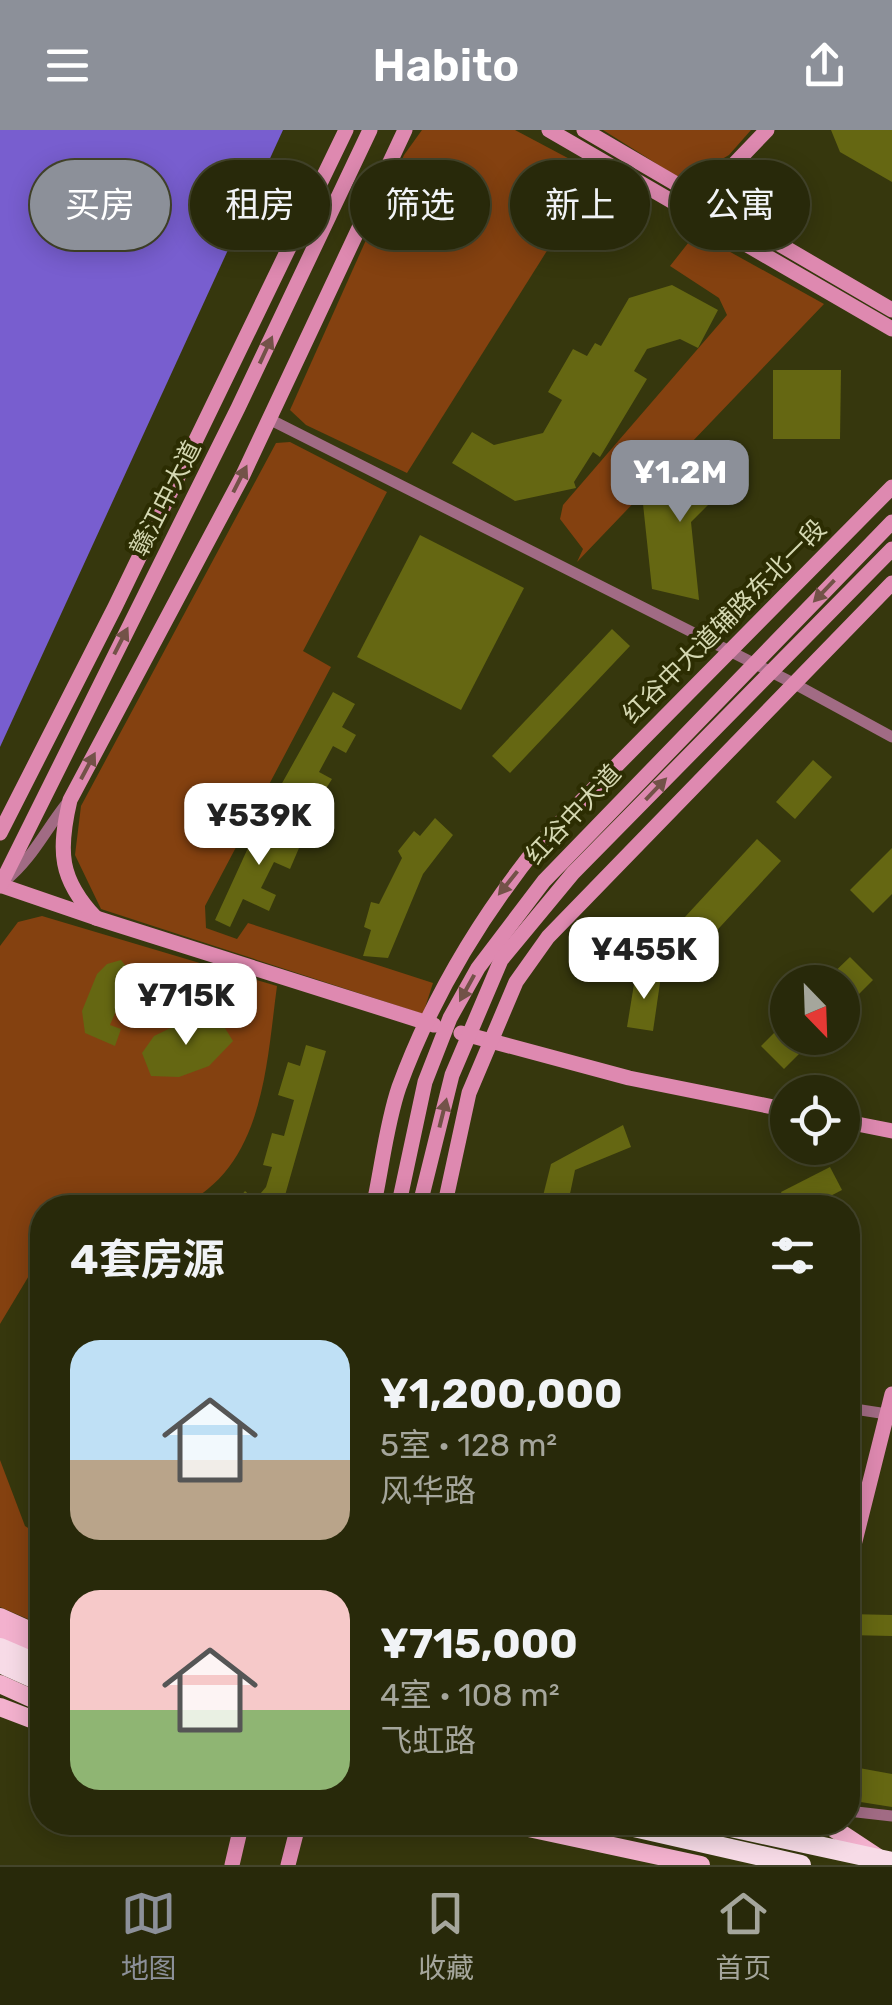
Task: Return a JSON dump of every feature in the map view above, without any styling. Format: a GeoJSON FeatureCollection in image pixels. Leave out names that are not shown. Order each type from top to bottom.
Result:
{"type":"FeatureCollection","features":[{"type":"Feature","properties":{"kind":"highway"},"geometry":{"type":"LineString","coordinates":[[0,1648],[30,1661]]}},
{"type":"Feature","properties":{"kind":"highway"},"geometry":{"type":"LineString","coordinates":[[0,1664],[30,1677]]}},
{"type":"Feature","properties":{"kind":"highway"},"geometry":{"type":"LineString","coordinates":[[669,1835],[801,1865]]}},
{"type":"Feature","properties":{"kind":"highway"},"geometry":{"type":"LineString","coordinates":[[768,1835],[887,1861]]}},
{"type":"Feature","properties":{"kind":"main road"},"geometry":{"type":"LineString","coordinates":[[0,1617],[30,1631]]}},
{"type":"Feature","properties":{"kind":"main road"},"geometry":{"type":"LineString","coordinates":[[0,1632],[30,1645]]}},
{"type":"Feature","properties":{"kind":"main road"},"geometry":{"type":"LineString","coordinates":[[0,1684],[30,1698]]}},
{"type":"Feature","properties":{"kind":"main road"},"geometry":{"type":"LineString","coordinates":[[0,1707],[30,1718]]}},
{"type":"Feature","properties":{"kind":"main road"},"geometry":{"type":"LineString","coordinates":[[562,1835],[702,1865]]}},
{"type":"Feature","properties":{"kind":"main road"},"geometry":{"type":"LineString","coordinates":[[845,1835],[887,1861]]}},
{"type":"Feature","properties":{"kind":"street","name":"赣江中大道"},"geometry":{"type":"LineString","coordinates":[[0,832],[115,607],[346,130]]}},
{"type":"Feature","properties":{"kind":"street","name":"赣江中大道"},"geometry":{"type":"LineString","coordinates":[[0,885],[238,408],[370,130]]}},
{"type":"Feature","properties":{"kind":"street"},"geometry":{"type":"LineString","coordinates":[[0,885],[28,862],[70,800],[242,477],[405,130]]}},
{"type":"Feature","properties":{"kind":"street"},"geometry":{"type":"LineString","coordinates":[[549,130],[670,200]]}},
{"type":"Feature","properties":{"kind":"street"},"geometry":{"type":"LineString","coordinates":[[584,130],[670,180]]}},
{"type":"Feature","properties":{"kind":"street"},"geometry":{"type":"LineString","coordinates":[[737,160],[767,130]]}},
{"type":"Feature","properties":{"kind":"street"},"geometry":{"type":"LineString","coordinates":[[756,250],[892,329]]}},
{"type":"Feature","properties":{"kind":"street"},"geometry":{"type":"LineString","coordinates":[[789,250],[892,310]]}},
{"type":"Feature","properties":{"kind":"street"},"geometry":{"type":"LineString","coordinates":[[269,419],[892,737]]}},
{"type":"Feature","properties":{"kind":"street","name":"红谷中大道辅路东北一段"},"geometry":{"type":"LineString","coordinates":[[376,1195],[398,1089],[460,956],[496,898],[542,842],[892,487]]}},
{"type":"Feature","properties":{"kind":"street","name":"红谷中大道"},"geometry":{"type":"LineString","coordinates":[[401,1195],[425,1082],[446,1029],[478,968],[544,880],[892,522]]}},
{"type":"Feature","properties":{"kind":"street","name":"红谷中大道"},"geometry":{"type":"LineString","coordinates":[[422,1195],[452,1074],[501,960],[573,874],[892,549]]}},
{"type":"Feature","properties":{"kind":"street"},"geometry":{"type":"LineString","coordinates":[[447,1195],[469,1093],[516,982],[548,937],[892,583]]}},
{"type":"Feature","properties":{"kind":"street"},"geometry":{"type":"LineString","coordinates":[[70,800],[62,848],[65,870],[79,900],[96,918]]}},
{"type":"Feature","properties":{"kind":"street"},"geometry":{"type":"LineString","coordinates":[[598,885],[610,836]]}},
{"type":"Feature","properties":{"kind":"street"},"geometry":{"type":"LineString","coordinates":[[0,885],[490,1042],[630,1078],[770,1106]]}},
{"type":"Feature","properties":{"kind":"street"},"geometry":{"type":"LineString","coordinates":[[860,1125],[892,1131]]}},
{"type":"Feature","properties":{"kind":"street"},"geometry":{"type":"LineString","coordinates":[[860,1521],[892,1394]]}},
{"type":"Feature","properties":{"kind":"street"},"geometry":{"type":"LineString","coordinates":[[860,1410],[887,1414]]}},
{"type":"Feature","properties":{"kind":"street"},"geometry":{"type":"LineString","coordinates":[[860,1812],[892,1816]]}},
{"type":"Feature","properties":{"kind":"street"},"geometry":{"type":"LineString","coordinates":[[232,1865],[239,1835]]}},
{"type":"Feature","properties":{"kind":"street"},"geometry":{"type":"LineString","coordinates":[[288,1865],[296,1835]]}},
{"type":"Feature","properties":{"kind":"shaded area"},"geometry":{"type":"Polygon","coordinates":[[[0,130],[283,130],[269,160],[190,160],[190,250],[228,250],[0,747],[0,130]]]}},
{"type":"Feature","properties":{"kind":"shaded area"},"geometry":{"type":"Polygon","coordinates":[[[422,130],[515,130],[572,160],[510,160],[510,250],[547,250],[407,473],[306,425],[290,410],[362,250],[490,250],[490,160],[402,160],[422,130]]]}},
{"type":"Feature","properties":{"kind":"shaded area"},"geometry":{"type":"Polygon","coordinates":[[[603,130],[751,130],[720,160],[670,160],[670,172],[603,130]]]}},
{"type":"Feature","properties":{"kind":"shaded area"},"geometry":{"type":"Polygon","coordinates":[[[683,250],[727,250],[824,304],[577,562],[583,549],[560,519],[563,505],[727,315],[719,298],[670,266],[683,250]]]}},
{"type":"Feature","properties":{"kind":"shaded area"},"geometry":{"type":"Polygon","coordinates":[[[290,442],[387,492],[303,651],[331,667],[205,906],[206,928],[237,939],[248,923],[433,983],[423,1014],[101,909],[75,855],[81,806],[276,443],[290,442]]]}},
{"type":"Feature","properties":{"kind":"shaded area"},"geometry":{"type":"Polygon","coordinates":[[[42,916],[277,986],[256,1112],[229,1167],[199,1195],[30,1195],[30,1274],[0,1324],[0,946],[18,922],[42,916]]]}},
{"type":"Feature","properties":{"kind":"shaded area"},"geometry":{"type":"Polygon","coordinates":[[[0,1460],[25,1526],[30,1529],[30,1620],[0,1607],[0,1460]]]}},
{"type":"Feature","properties":{"kind":"building"},"geometry":{"type":"Polygon","coordinates":[[[831,130],[892,130],[892,182],[840,152],[831,130]]]}},
{"type":"Feature","properties":{"kind":"building"},"geometry":{"type":"Polygon","coordinates":[[[672,285],[718,310],[698,348],[680,339],[647,349],[634,371],[647,379],[600,457],[593,452],[574,482],[576,488],[515,501],[452,463],[472,432],[494,445],[543,433],[562,400],[548,392],[573,349],[587,356],[595,343],[601,346],[629,298],[672,285]]]}},
{"type":"Feature","properties":{"kind":"building"},"geometry":{"type":"Polygon","coordinates":[[[773,370],[841,370],[840,439],[773,439],[773,370]]]}},
{"type":"Feature","properties":{"kind":"building"},"geometry":{"type":"Polygon","coordinates":[[[703,450],[730,483],[691,522],[699,600],[652,589],[643,504],[703,450]]]}},
{"type":"Feature","properties":{"kind":"building"},"geometry":{"type":"Polygon","coordinates":[[[420,535],[524,588],[461,710],[357,657],[420,535]]]}},
{"type":"Feature","properties":{"kind":"building"},"geometry":{"type":"Polygon","coordinates":[[[612,629],[630,646],[510,773],[492,756],[612,629]]]}},
{"type":"Feature","properties":{"kind":"building"},"geometry":{"type":"Polygon","coordinates":[[[333,692],[355,704],[342,727],[356,735],[346,753],[333,746],[319,772],[332,779],[322,795],[310,788],[300,807],[276,794],[333,692]]]}},
{"type":"Feature","properties":{"kind":"building"},"geometry":{"type":"Polygon","coordinates":[[[813,760],[832,777],[795,819],[776,802],[813,760]]]}},
{"type":"Feature","properties":{"kind":"building"},"geometry":{"type":"Polygon","coordinates":[[[264,813],[292,825],[284,842],[299,848],[290,869],[274,862],[261,888],[276,895],[269,911],[243,899],[230,927],[215,920],[264,813]]]}},
{"type":"Feature","properties":{"kind":"building"},"geometry":{"type":"Polygon","coordinates":[[[435,818],[453,835],[423,874],[388,958],[363,956],[371,930],[364,927],[371,902],[379,904],[402,858],[398,851],[414,831],[420,836],[435,818]]]}},
{"type":"Feature","properties":{"kind":"building"},"geometry":{"type":"Polygon","coordinates":[[[757,839],[781,861],[696,953],[672,931],[757,839]]]}},
{"type":"Feature","properties":{"kind":"building"},"geometry":{"type":"Polygon","coordinates":[[[892,848],[892,894],[873,913],[850,890],[892,848]]]}},
{"type":"Feature","properties":{"kind":"building"},"geometry":{"type":"Polygon","coordinates":[[[850,957],[858,965],[842,965],[850,957]]]}},
{"type":"Feature","properties":{"kind":"building"},"geometry":{"type":"Polygon","coordinates":[[[121,960],[136,979],[130,996],[122,997],[110,1025],[121,1029],[115,1046],[85,1033],[82,1011],[97,974],[107,964],[121,960]]]}},
{"type":"Feature","properties":{"kind":"building"},"geometry":{"type":"Polygon","coordinates":[[[860,967],[873,980],[860,993],[860,967]]]}},
{"type":"Feature","properties":{"kind":"building"},"geometry":{"type":"Polygon","coordinates":[[[636,972],[661,976],[653,1031],[627,1027],[636,972]]]}},
{"type":"Feature","properties":{"kind":"building"},"geometry":{"type":"Polygon","coordinates":[[[220,1020],[233,1041],[209,1066],[179,1077],[151,1076],[142,1053],[154,1036],[185,1021],[220,1020]]]}},
{"type":"Feature","properties":{"kind":"building"},"geometry":{"type":"Polygon","coordinates":[[[770,1037],[770,1055],[761,1046],[770,1037]]]}},
{"type":"Feature","properties":{"kind":"building"},"geometry":{"type":"Polygon","coordinates":[[[306,1045],[326,1051],[285,1195],[259,1195],[272,1167],[263,1165],[272,1133],[284,1136],[294,1100],[278,1095],[288,1062],[300,1066],[306,1045]]]}},
{"type":"Feature","properties":{"kind":"building"},"geometry":{"type":"Polygon","coordinates":[[[770,1055],[798,1055],[784,1069],[770,1055]]]}},
{"type":"Feature","properties":{"kind":"building"},"geometry":{"type":"Polygon","coordinates":[[[623,1125],[631,1147],[575,1170],[570,1195],[543,1195],[551,1164],[623,1125]]]}},
{"type":"Feature","properties":{"kind":"building"},"geometry":{"type":"Polygon","coordinates":[[[830,1167],[842,1190],[832,1195],[781,1192],[830,1167]]]}},
{"type":"Feature","properties":{"kind":"building"},"geometry":{"type":"Polygon","coordinates":[[[860,1614],[892,1615],[892,1636],[860,1635],[860,1614]]]}},
{"type":"Feature","properties":{"kind":"building"},"geometry":{"type":"Polygon","coordinates":[[[860,1768],[892,1774],[892,1807],[860,1802],[860,1768]]]}}]}
